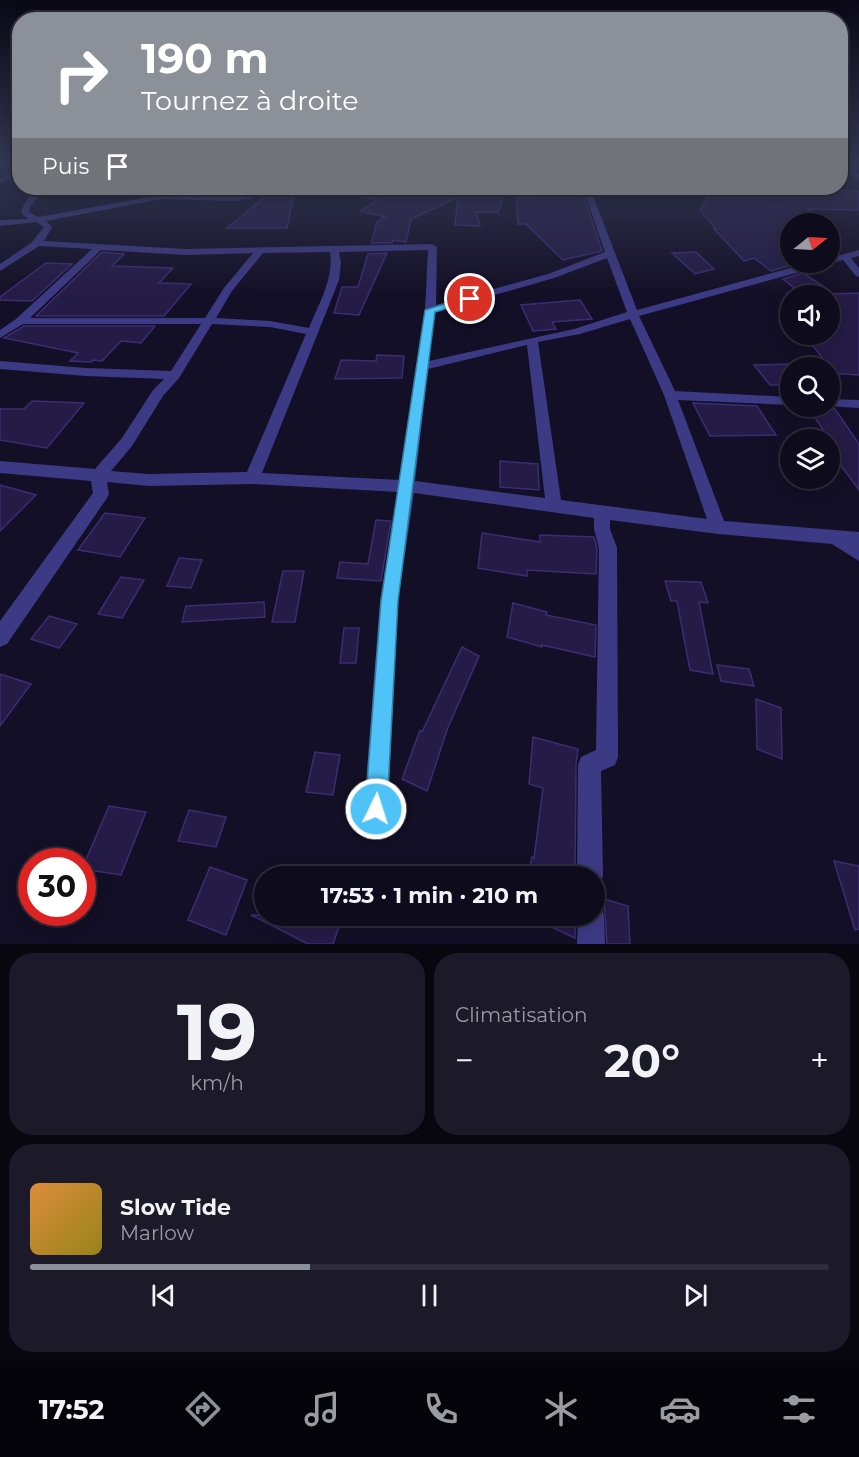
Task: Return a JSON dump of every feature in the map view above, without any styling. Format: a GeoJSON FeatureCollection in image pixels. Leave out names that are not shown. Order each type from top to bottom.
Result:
{"type":"FeatureCollection","features":[{"type":"Feature","properties":{"kind":"street"},"geometry":{"type":"LineString","coordinates":[[0,268],[36,243],[47,232],[48,227],[39,219],[25,213],[27,206]]}},
{"type":"Feature","properties":{"kind":"street"},"geometry":{"type":"LineString","coordinates":[[0,223],[39,219],[111,206]]}},
{"type":"Feature","properties":{"kind":"street"},"geometry":{"type":"LineString","coordinates":[[593,206],[633,314],[670,395],[718,527]]}},
{"type":"Feature","properties":{"kind":"street"},"geometry":{"type":"LineString","coordinates":[[36,243],[186,252],[432,247],[430,310],[389,601],[376,809]]}},
{"type":"Feature","properties":{"kind":"street"},"geometry":{"type":"LineString","coordinates":[[0,335],[20,321],[99,247]]}},
{"type":"Feature","properties":{"kind":"street"},"geometry":{"type":"LineString","coordinates":[[252,478],[334,280],[336,263],[334,250]]}},
{"type":"Feature","properties":{"kind":"street"},"geometry":{"type":"LineString","coordinates":[[0,637],[101,494],[98,476],[127,442],[158,393],[175,375],[212,320],[228,290],[260,251]]}},
{"type":"Feature","properties":{"kind":"street"},"geometry":{"type":"LineString","coordinates":[[430,310],[551,276],[611,253]]}},
{"type":"Feature","properties":{"kind":"street"},"geometry":{"type":"LineString","coordinates":[[840,258],[859,253]]}},
{"type":"Feature","properties":{"kind":"street"},"geometry":{"type":"LineString","coordinates":[[845,257],[859,274]]}},
{"type":"Feature","properties":{"kind":"street"},"geometry":{"type":"LineString","coordinates":[[421,367],[532,340],[576,332],[633,314],[786,273]]}},
{"type":"Feature","properties":{"kind":"street"},"geometry":{"type":"LineString","coordinates":[[20,321],[212,320],[278,323],[313,332]]}},
{"type":"Feature","properties":{"kind":"street"},"geometry":{"type":"LineString","coordinates":[[532,340],[554,506]]}},
{"type":"Feature","properties":{"kind":"street"},"geometry":{"type":"LineString","coordinates":[[0,365],[86,372],[175,375]]}},
{"type":"Feature","properties":{"kind":"street"},"geometry":{"type":"LineString","coordinates":[[670,395],[780,400]]}},
{"type":"Feature","properties":{"kind":"street"},"geometry":{"type":"LineString","coordinates":[[840,403],[859,404]]}},
{"type":"Feature","properties":{"kind":"street"},"geometry":{"type":"LineString","coordinates":[[0,467],[149,480],[252,478],[407,486],[718,527],[859,539]]}},
{"type":"Feature","properties":{"kind":"street"},"geometry":{"type":"LineString","coordinates":[[590,866],[589,765],[607,757],[608,548],[602,529],[602,513]]}},
{"type":"Feature","properties":{"kind":"street"},"geometry":{"type":"LineString","coordinates":[[836,537],[859,553]]}},
{"type":"Feature","properties":{"kind":"street"},"geometry":{"type":"LineString","coordinates":[[591,926],[591,944]]}},
{"type":"Feature","properties":{"kind":"building"},"geometry":{"type":"Polygon","coordinates":[[[254,206],[291,206],[287,228],[227,228],[254,206]]]}},
{"type":"Feature","properties":{"kind":"building"},"geometry":{"type":"Polygon","coordinates":[[[368,206],[439,206],[411,219],[406,242],[393,240],[392,243],[371,243],[377,222],[385,217],[360,211],[368,206]]]}},
{"type":"Feature","properties":{"kind":"building"},"geometry":{"type":"Polygon","coordinates":[[[457,206],[500,206],[498,212],[476,212],[480,226],[455,225],[457,206]]]}},
{"type":"Feature","properties":{"kind":"building"},"geometry":{"type":"Polygon","coordinates":[[[517,206],[587,206],[602,251],[563,260],[526,224],[518,224],[517,206]]]}},
{"type":"Feature","properties":{"kind":"building"},"geometry":{"type":"Polygon","coordinates":[[[702,206],[859,206],[859,210],[808,209],[814,213],[780,213],[780,268],[771,271],[754,258],[744,261],[714,229],[716,229],[700,210],[702,206]]]}},
{"type":"Feature","properties":{"kind":"building"},"geometry":{"type":"Polygon","coordinates":[[[102,252],[124,254],[112,266],[173,268],[159,283],[191,284],[164,316],[36,316],[102,252]]]}},
{"type":"Feature","properties":{"kind":"building"},"geometry":{"type":"Polygon","coordinates":[[[696,252],[714,269],[695,274],[672,253],[696,252]]]}},
{"type":"Feature","properties":{"kind":"building"},"geometry":{"type":"Polygon","coordinates":[[[387,253],[359,315],[334,313],[342,287],[358,287],[368,254],[387,253]]]}},
{"type":"Feature","properties":{"kind":"building"},"geometry":{"type":"Polygon","coordinates":[[[46,263],[72,264],[32,301],[0,300],[0,297],[46,263]]]}},
{"type":"Feature","properties":{"kind":"building"},"geometry":{"type":"Polygon","coordinates":[[[803,273],[821,285],[790,285],[783,279],[803,273]]]}},
{"type":"Feature","properties":{"kind":"building"},"geometry":{"type":"Polygon","coordinates":[[[859,293],[859,375],[840,374],[840,357],[822,357],[812,345],[840,345],[840,294],[859,293]]]}},
{"type":"Feature","properties":{"kind":"building"},"geometry":{"type":"Polygon","coordinates":[[[580,300],[592,319],[552,322],[556,329],[533,331],[521,305],[580,300]]]}},
{"type":"Feature","properties":{"kind":"building"},"geometry":{"type":"Polygon","coordinates":[[[24,326],[155,326],[141,343],[121,341],[102,361],[93,360],[91,362],[70,361],[78,353],[4,338],[24,326]]]}},
{"type":"Feature","properties":{"kind":"building"},"geometry":{"type":"Polygon","coordinates":[[[377,355],[404,356],[402,378],[335,379],[341,360],[376,361],[377,355]]]}},
{"type":"Feature","properties":{"kind":"building"},"geometry":{"type":"Polygon","coordinates":[[[780,364],[780,385],[770,385],[754,365],[780,364]]]}},
{"type":"Feature","properties":{"kind":"building"},"geometry":{"type":"Polygon","coordinates":[[[32,401],[84,403],[47,448],[0,440],[0,409],[24,409],[32,401]]]}},
{"type":"Feature","properties":{"kind":"building"},"geometry":{"type":"Polygon","coordinates":[[[693,403],[757,406],[776,435],[710,436],[693,403]]]}},
{"type":"Feature","properties":{"kind":"building"},"geometry":{"type":"Polygon","coordinates":[[[840,416],[859,444],[859,490],[840,464],[840,429],[823,429],[814,417],[840,416]]]}},
{"type":"Feature","properties":{"kind":"building"},"geometry":{"type":"Polygon","coordinates":[[[500,461],[538,464],[539,490],[500,487],[500,461]]]}},
{"type":"Feature","properties":{"kind":"building"},"geometry":{"type":"Polygon","coordinates":[[[0,485],[36,495],[0,531],[0,485]]]}},
{"type":"Feature","properties":{"kind":"building"},"geometry":{"type":"Polygon","coordinates":[[[105,513],[145,518],[120,557],[78,550],[105,513]]]}},
{"type":"Feature","properties":{"kind":"building"},"geometry":{"type":"Polygon","coordinates":[[[376,520],[391,521],[381,581],[337,578],[340,562],[368,564],[376,520]]]}},
{"type":"Feature","properties":{"kind":"building"},"geometry":{"type":"Polygon","coordinates":[[[482,533],[540,542],[540,535],[594,537],[597,548],[596,574],[527,570],[527,576],[478,568],[482,533]]]}},
{"type":"Feature","properties":{"kind":"building"},"geometry":{"type":"Polygon","coordinates":[[[179,558],[202,560],[191,588],[167,586],[179,558]]]}},
{"type":"Feature","properties":{"kind":"building"},"geometry":{"type":"Polygon","coordinates":[[[283,571],[304,571],[295,622],[272,622],[283,571]]]}},
{"type":"Feature","properties":{"kind":"building"},"geometry":{"type":"Polygon","coordinates":[[[121,577],[144,580],[122,618],[98,614],[121,577]]]}},
{"type":"Feature","properties":{"kind":"building"},"geometry":{"type":"Polygon","coordinates":[[[665,581],[701,582],[708,603],[699,602],[713,674],[690,670],[677,601],[671,601],[665,581]]]}},
{"type":"Feature","properties":{"kind":"building"},"geometry":{"type":"Polygon","coordinates":[[[264,602],[265,617],[182,622],[186,606],[264,602]]]}},
{"type":"Feature","properties":{"kind":"building"},"geometry":{"type":"Polygon","coordinates":[[[513,603],[547,612],[546,615],[596,625],[595,657],[542,645],[542,647],[507,637],[513,603]]]}},
{"type":"Feature","properties":{"kind":"building"},"geometry":{"type":"Polygon","coordinates":[[[49,616],[77,624],[59,648],[31,639],[49,616]]]}},
{"type":"Feature","properties":{"kind":"building"},"geometry":{"type":"Polygon","coordinates":[[[344,628],[359,628],[356,663],[340,663],[344,628]]]}},
{"type":"Feature","properties":{"kind":"building"},"geometry":{"type":"Polygon","coordinates":[[[462,647],[479,656],[447,730],[427,791],[402,779],[420,730],[422,732],[462,647]]]}},
{"type":"Feature","properties":{"kind":"building"},"geometry":{"type":"Polygon","coordinates":[[[717,665],[749,669],[754,686],[721,681],[717,665]]]}},
{"type":"Feature","properties":{"kind":"building"},"geometry":{"type":"Polygon","coordinates":[[[0,674],[31,684],[0,726],[0,674]]]}},
{"type":"Feature","properties":{"kind":"building"},"geometry":{"type":"Polygon","coordinates":[[[756,699],[781,708],[782,759],[757,749],[756,699]]]}},
{"type":"Feature","properties":{"kind":"building"},"geometry":{"type":"Polygon","coordinates":[[[533,737],[578,749],[575,866],[530,866],[532,857],[534,858],[543,788],[529,784],[533,737]]]}},
{"type":"Feature","properties":{"kind":"building"},"geometry":{"type":"Polygon","coordinates":[[[315,752],[340,755],[333,795],[306,792],[315,752]]]}},
{"type":"Feature","properties":{"kind":"building"},"geometry":{"type":"Polygon","coordinates":[[[109,806],[146,812],[121,875],[96,871],[96,848],[91,848],[109,806]]]}},
{"type":"Feature","properties":{"kind":"building"},"geometry":{"type":"Polygon","coordinates":[[[189,810],[226,817],[216,847],[178,841],[189,810]]]}},
{"type":"Feature","properties":{"kind":"building"},"geometry":{"type":"Polygon","coordinates":[[[834,861],[859,866],[859,929],[855,930],[834,861]]]}},
{"type":"Feature","properties":{"kind":"building"},"geometry":{"type":"Polygon","coordinates":[[[210,867],[247,880],[226,935],[188,920],[210,867]]]}},
{"type":"Feature","properties":{"kind":"building"},"geometry":{"type":"Polygon","coordinates":[[[605,899],[628,906],[630,944],[607,944],[605,899]]]}},
{"type":"Feature","properties":{"kind":"building"},"geometry":{"type":"Polygon","coordinates":[[[273,926],[339,926],[333,944],[308,944],[273,926]]]}},
{"type":"Feature","properties":{"kind":"building"},"geometry":{"type":"Polygon","coordinates":[[[549,926],[576,926],[575,938],[549,926]]]}},
{"type":"Feature","properties":{"kind":"route"},"geometry":{"type":"LineString","coordinates":[[376,809],[389,601],[430,310],[470,299]]}}]}
